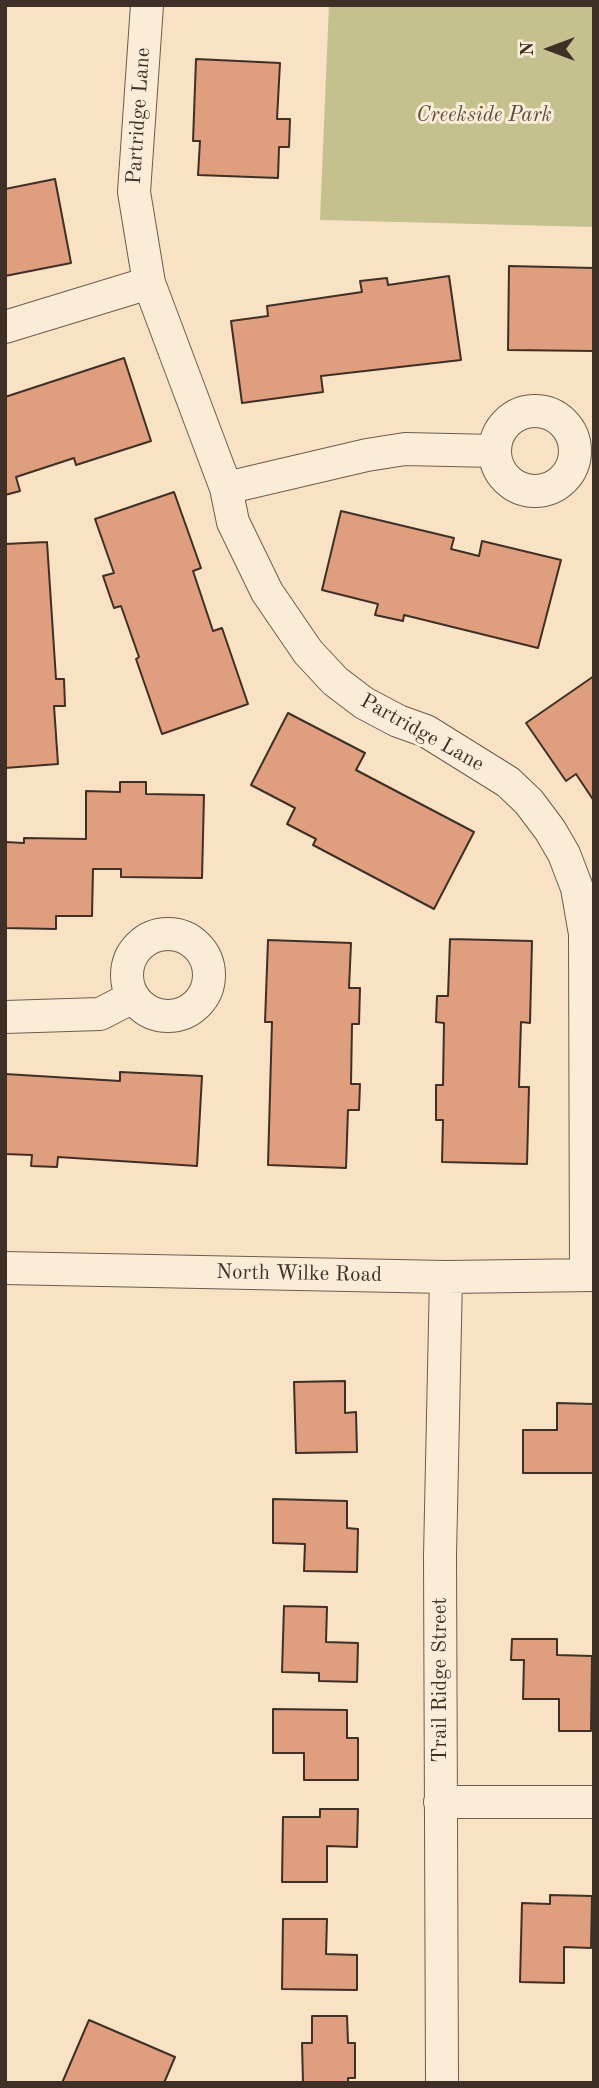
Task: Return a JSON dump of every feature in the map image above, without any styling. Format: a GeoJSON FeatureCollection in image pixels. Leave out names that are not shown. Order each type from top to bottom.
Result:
{"type":"FeatureCollection","features":[{"type":"Feature","properties":{"kind":"street","name":"Partridge Lane"},"geometry":{"type":"LineString","coordinates":[[147,5],[134,192],[149,283],[226,488],[233,522],[267,592],[308,652],[335,681],[364,703],[398,721],[426,731],[508,782],[529,802],[565,854],[577,888],[585,934],[590,1275]]}},
{"type":"Feature","properties":{"kind":"street"},"geometry":{"type":"LineString","coordinates":[[5,327],[149,283]]}},
{"type":"Feature","properties":{"kind":"street"},"geometry":{"type":"LineString","coordinates":[[226,488],[367,454],[405,449],[494,451]]}},
{"type":"Feature","properties":{"kind":"street"},"geometry":{"type":"LineString","coordinates":[[5,1017],[100,1014],[133,997]]}},
{"type":"Feature","properties":{"kind":"street","name":"North Wilke Road"},"geometry":{"type":"LineString","coordinates":[[5,1268],[446,1277],[590,1275]]}},
{"type":"Feature","properties":{"kind":"street","name":"Trail Ridge Street"},"geometry":{"type":"LineString","coordinates":[[442,2083],[440,1556],[446,1277]]}},
{"type":"Feature","properties":{"kind":"street"},"geometry":{"type":"LineString","coordinates":[[440,1802],[594,1802]]}},
{"type":"Feature","properties":{"kind":"green space","name":"Creekside Park"},"geometry":{"type":"Polygon","coordinates":[[[329,5],[594,5],[594,227],[320,220],[329,5]]]}},
{"type":"Feature","properties":{"kind":"building"},"geometry":{"type":"Polygon","coordinates":[[[196,59],[280,63],[277,119],[290,119],[289,147],[279,147],[278,178],[198,175],[200,141],[193,141],[196,59]]]}},
{"type":"Feature","properties":{"kind":"building"},"geometry":{"type":"Polygon","coordinates":[[[55,179],[71,263],[5,276],[5,189],[55,179]]]}},
{"type":"Feature","properties":{"kind":"building"},"geometry":{"type":"Polygon","coordinates":[[[509,266],[594,268],[594,351],[508,350],[509,266]]]}},
{"type":"Feature","properties":{"kind":"building"},"geometry":{"type":"Polygon","coordinates":[[[449,276],[461,360],[321,376],[323,392],[242,403],[231,321],[268,316],[267,306],[362,292],[360,281],[387,278],[388,285],[449,276]]]}},
{"type":"Feature","properties":{"kind":"building"},"geometry":{"type":"Polygon","coordinates":[[[124,358],[151,441],[76,465],[74,458],[16,477],[20,491],[5,495],[5,397],[124,358]]]}},
{"type":"Feature","properties":{"kind":"building"},"geometry":{"type":"Polygon","coordinates":[[[174,492],[201,568],[193,571],[213,631],[222,628],[248,704],[162,734],[121,606],[114,608],[103,576],[114,573],[95,519],[174,492]]]}},
{"type":"Feature","properties":{"kind":"building"},"geometry":{"type":"Polygon","coordinates":[[[341,511],[454,538],[451,549],[479,556],[482,541],[561,560],[538,648],[404,615],[403,621],[375,615],[378,604],[322,590],[341,511]]]}},
{"type":"Feature","properties":{"kind":"building"},"geometry":{"type":"Polygon","coordinates":[[[47,542],[56,679],[64,679],[65,706],[54,706],[58,764],[5,768],[5,544],[47,542]]]}},
{"type":"Feature","properties":{"kind":"building"},"geometry":{"type":"Polygon","coordinates":[[[594,676],[594,801],[576,774],[566,781],[526,723],[594,676]]]}},
{"type":"Feature","properties":{"kind":"building"},"geometry":{"type":"Polygon","coordinates":[[[288,713],[365,753],[356,770],[474,832],[434,909],[313,845],[316,839],[287,824],[295,808],[251,785],[288,713]]]}},
{"type":"Feature","properties":{"kind":"building"},"geometry":{"type":"Polygon","coordinates":[[[120,782],[146,782],[146,794],[204,795],[202,878],[121,877],[121,869],[93,869],[92,916],[56,916],[56,929],[5,928],[5,842],[24,843],[24,838],[86,839],[86,791],[120,792],[120,782]]]}},
{"type":"Feature","properties":{"kind":"building"},"geometry":{"type":"Polygon","coordinates":[[[450,939],[532,941],[530,1023],[521,1022],[519,1087],[529,1087],[527,1164],[442,1162],[443,1120],[436,1120],[436,1085],[443,1085],[444,1023],[436,1022],[437,996],[448,996],[450,939]]]}},
{"type":"Feature","properties":{"kind":"building"},"geometry":{"type":"Polygon","coordinates":[[[268,940],[351,943],[349,988],[360,988],[359,1024],[352,1024],[351,1084],[360,1084],[359,1110],[348,1110],[346,1168],[268,1165],[272,1022],[265,1022],[268,940]]]}},
{"type":"Feature","properties":{"kind":"building"},"geometry":{"type":"Polygon","coordinates":[[[120,1072],[202,1076],[197,1166],[58,1157],[57,1167],[31,1166],[32,1155],[5,1154],[5,1074],[120,1081],[120,1072]]]}},
{"type":"Feature","properties":{"kind":"building"},"geometry":{"type":"Polygon","coordinates":[[[345,1381],[345,1413],[356,1412],[357,1452],[296,1453],[294,1382],[345,1381]]]}},
{"type":"Feature","properties":{"kind":"building"},"geometry":{"type":"Polygon","coordinates":[[[557,1403],[594,1404],[593,1473],[523,1473],[523,1430],[557,1430],[557,1403]]]}},
{"type":"Feature","properties":{"kind":"building"},"geometry":{"type":"Polygon","coordinates":[[[273,1499],[347,1501],[347,1528],[358,1529],[357,1572],[304,1571],[305,1544],[273,1543],[273,1499]]]}},
{"type":"Feature","properties":{"kind":"building"},"geometry":{"type":"Polygon","coordinates":[[[284,1606],[327,1607],[326,1642],[358,1643],[357,1682],[319,1681],[319,1673],[282,1672],[284,1606]]]}},
{"type":"Feature","properties":{"kind":"building"},"geometry":{"type":"Polygon","coordinates":[[[512,1639],[557,1639],[557,1655],[592,1656],[591,1731],[559,1731],[559,1699],[523,1699],[524,1660],[511,1660],[512,1639]]]}},
{"type":"Feature","properties":{"kind":"building"},"geometry":{"type":"Polygon","coordinates":[[[273,1709],[347,1710],[347,1738],[358,1738],[358,1780],[304,1780],[304,1753],[273,1753],[273,1709]]]}},
{"type":"Feature","properties":{"kind":"building"},"geometry":{"type":"Polygon","coordinates":[[[320,1809],[358,1809],[357,1847],[327,1846],[327,1882],[282,1882],[283,1817],[320,1817],[320,1809]]]}},
{"type":"Feature","properties":{"kind":"building"},"geometry":{"type":"Polygon","coordinates":[[[550,1895],[592,1896],[591,1948],[564,1947],[564,1983],[520,1982],[522,1903],[550,1904],[550,1895]]]}},
{"type":"Feature","properties":{"kind":"building"},"geometry":{"type":"Polygon","coordinates":[[[283,1919],[327,1919],[326,1954],[357,1955],[357,1990],[282,1989],[283,1919]]]}},
{"type":"Feature","properties":{"kind":"building"},"geometry":{"type":"Polygon","coordinates":[[[312,2016],[347,2016],[348,2043],[355,2043],[355,2078],[348,2078],[348,2083],[303,2083],[302,2043],[312,2043],[312,2016]]]}},
{"type":"Feature","properties":{"kind":"building"},"geometry":{"type":"Polygon","coordinates":[[[89,2020],[175,2057],[164,2083],[62,2083],[89,2020]]]}}]}
